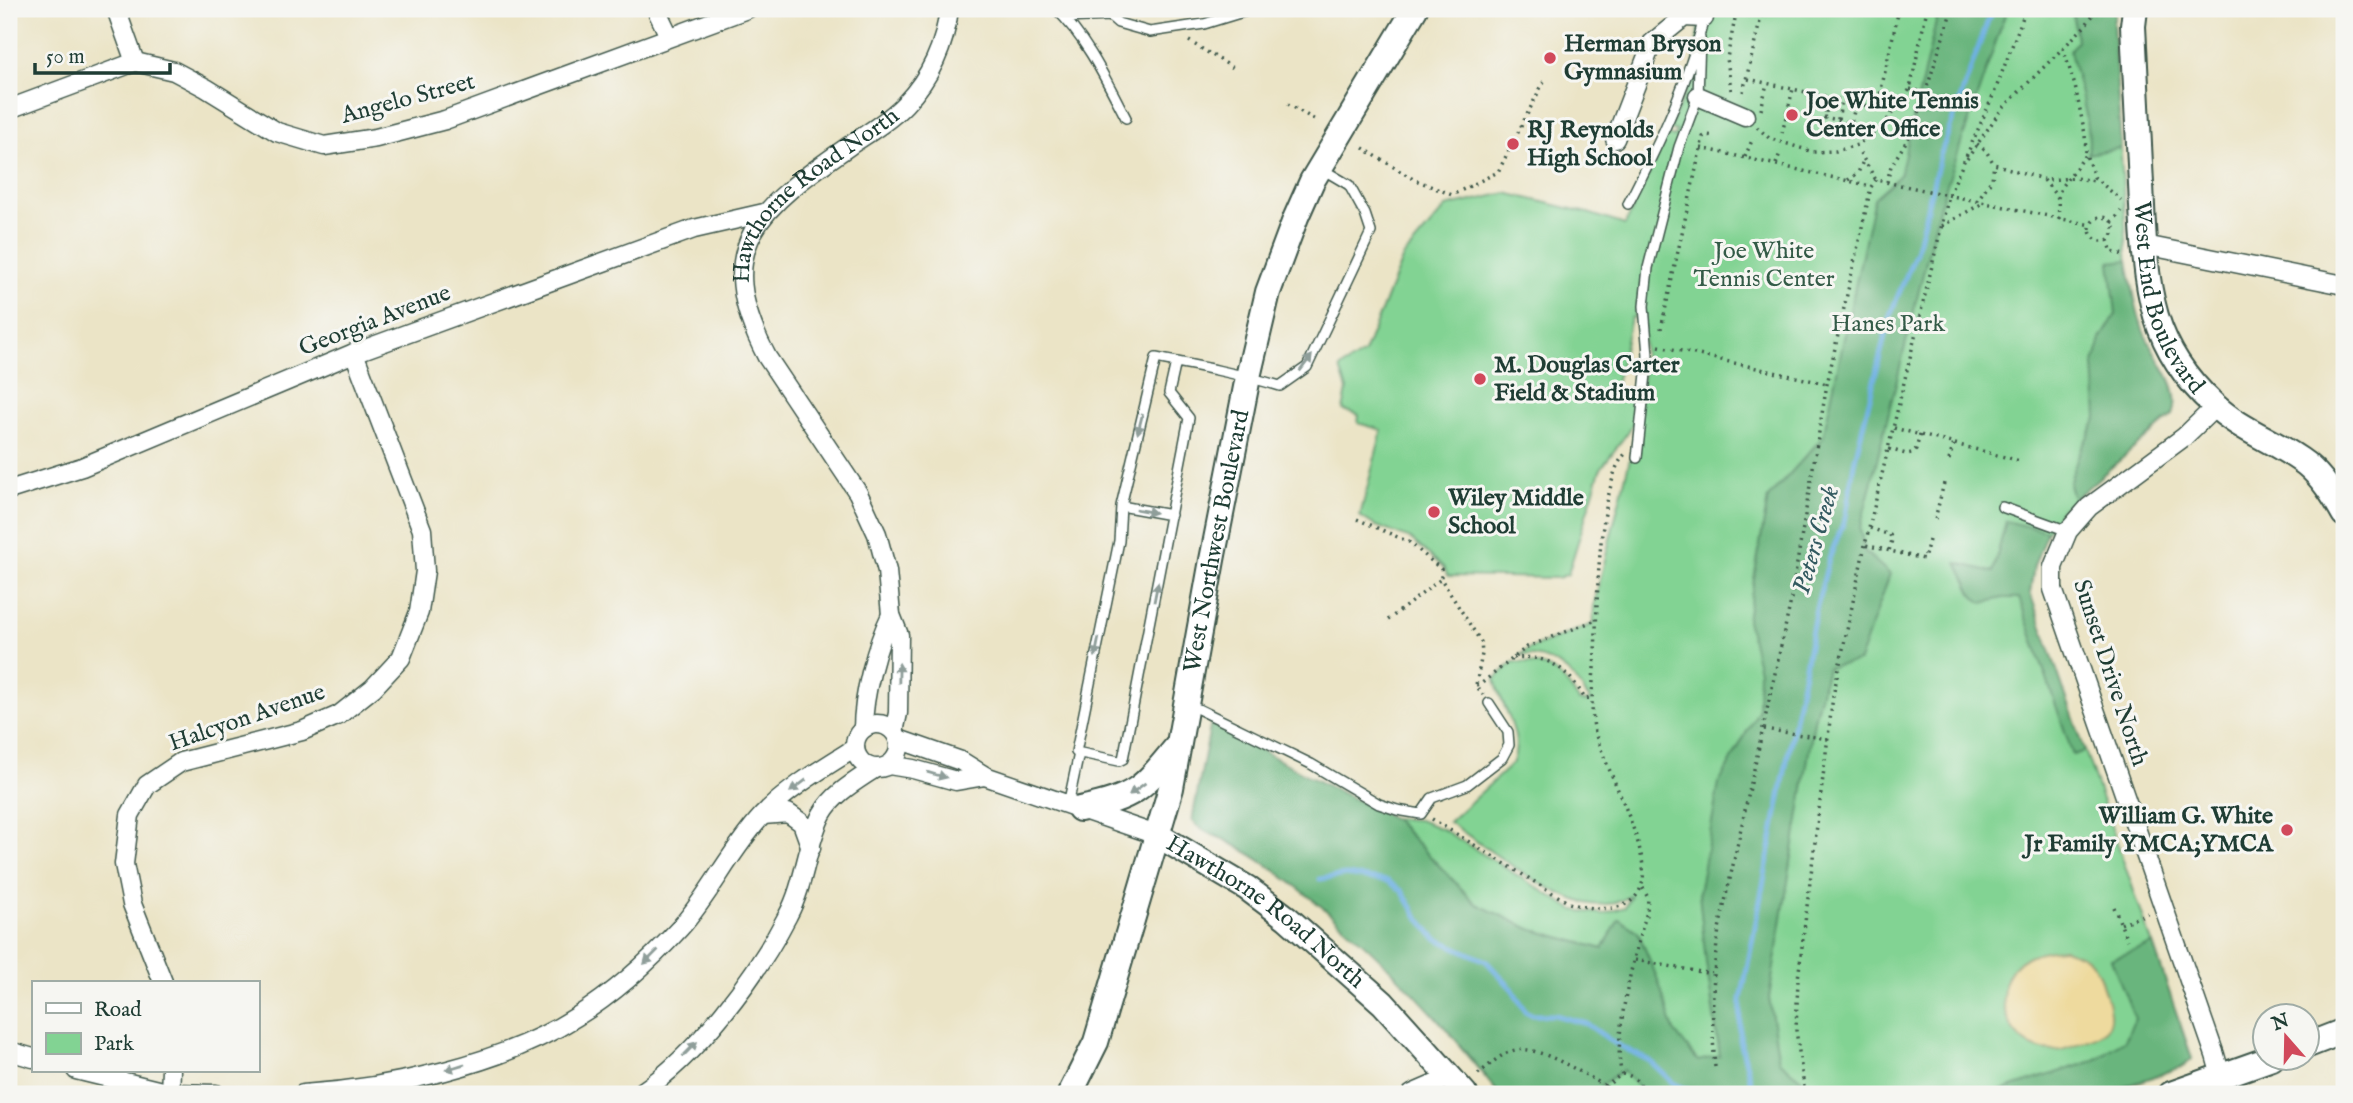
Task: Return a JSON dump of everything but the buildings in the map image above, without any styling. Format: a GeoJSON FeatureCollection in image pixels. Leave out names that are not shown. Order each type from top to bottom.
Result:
{"type":"FeatureCollection","features":[{"type":"Feature","properties":{"kind":"main road","name":"West Northwest Boulevard"},"geometry":{"type":"LineString","coordinates":[[1070,1094],[1096,1042],[1171,788],[1248,377],[1272,282],[1296,217],[1320,168],[1415,9]]}},
{"type":"Feature","properties":{"kind":"main road","name":"West End Boulevard"},"geometry":{"type":"LineString","coordinates":[[2135,9],[2133,26],[2137,250],[2157,318],[2175,358],[2192,384],[2243,428],[2307,465],[2329,487],[2344,514]]}},
{"type":"Feature","properties":{"kind":"main road"},"geometry":{"type":"LineString","coordinates":[[1074,807],[1119,800],[1136,792],[1179,744]]}},
{"type":"Feature","properties":{"kind":"main road","name":"Hawthorne Road North"},"geometry":{"type":"LineString","coordinates":[[1159,836],[1247,888],[1287,918],[1465,1082]]}},
{"type":"Feature","properties":{"kind":"main road"},"geometry":{"type":"LineString","coordinates":[[2322,1040],[2344,1031]]}},
{"type":"Feature","properties":{"kind":"main road"},"geometry":{"type":"LineString","coordinates":[[2171,1094],[2224,1085],[2252,1069]]}},
{"type":"Feature","properties":{"kind":"street"},"geometry":{"type":"LineString","coordinates":[[9,109],[135,62],[116,9]]}},
{"type":"Feature","properties":{"kind":"street"},"geometry":{"type":"LineString","coordinates":[[656,9],[669,36]]}},
{"type":"Feature","properties":{"kind":"street","name":"Angelo Street"},"geometry":{"type":"LineString","coordinates":[[135,62],[174,71],[277,132],[324,146],[376,138],[445,120],[747,9]]}},
{"type":"Feature","properties":{"kind":"street","name":"Hawthorne Road North"},"geometry":{"type":"LineString","coordinates":[[949,9],[935,61],[915,92],[891,116],[788,190],[764,213],[750,236],[743,267],[743,291],[749,321],[767,357],[858,494],[869,513],[880,543],[887,571],[891,615],[899,635],[896,736],[961,761],[985,776],[1159,836]]}},
{"type":"Feature","properties":{"kind":"street"},"geometry":{"type":"LineString","coordinates":[[1615,139],[1651,43],[1684,17],[1705,14]]}},
{"type":"Feature","properties":{"kind":"street"},"geometry":{"type":"LineString","coordinates":[[1698,96],[1752,117]]}},
{"type":"Feature","properties":{"kind":"street","name":"Georgia Avenue"},"geometry":{"type":"LineString","coordinates":[[9,490],[82,467],[354,353],[694,229],[764,213]]}},
{"type":"Feature","properties":{"kind":"street"},"geometry":{"type":"LineString","coordinates":[[2137,250],[2344,285]]}},
{"type":"Feature","properties":{"kind":"street","name":"Halcyon Avenue"},"geometry":{"type":"LineString","coordinates":[[163,981],[132,904],[124,864],[130,815],[147,785],[181,762],[302,731],[339,715],[373,688],[401,658],[419,612],[425,571],[422,530],[354,353]]}},
{"type":"Feature","properties":{"kind":"street","name":"Sunset Drive North"},"geometry":{"type":"LineString","coordinates":[[2216,407],[2183,437],[2089,507],[2068,531],[2053,567],[2053,589],[2224,1085]]}},
{"type":"Feature","properties":{"kind":"street","name":"Hawthorne Road North"},"geometry":{"type":"LineString","coordinates":[[863,729],[863,706],[881,635],[891,615]]}},
{"type":"Feature","properties":{"kind":"street"},"geometry":{"type":"LineString","coordinates":[[639,1094],[668,1070],[736,998],[789,914],[803,878],[822,813],[839,794],[882,767],[898,754],[896,736],[883,725],[876,724],[858,734],[855,748],[863,764],[882,767]]}},
{"type":"Feature","properties":{"kind":"street"},"geometry":{"type":"LineString","coordinates":[[303,1094],[387,1084],[435,1073],[483,1059],[537,1038],[573,1019],[607,996],[639,969],[679,928],[701,903],[731,854],[762,815],[804,782],[855,748]]}},
{"type":"Feature","properties":{"kind":"street","name":"Hawthorne Road North"},"geometry":{"type":"LineString","coordinates":[[882,767],[913,769],[956,781],[985,776]]}},
{"type":"Feature","properties":{"kind":"street"},"geometry":{"type":"LineString","coordinates":[[762,815],[788,813],[802,822],[811,848]]}},
{"type":"Feature","properties":{"kind":"street"},"geometry":{"type":"LineString","coordinates":[[9,1051],[32,1058]]}},
{"type":"Feature","properties":{"kind":"street"},"geometry":{"type":"LineString","coordinates":[[84,1072],[170,1093],[216,1094]]}},
{"type":"Feature","properties":{"kind":"street"},"geometry":{"type":"LineString","coordinates":[[170,1093],[171,1072]]}},
{"type":"Feature","properties":{"kind":"street"},"geometry":{"type":"LineString","coordinates":[[1412,1094],[1465,1082]]}},
{"type":"Feature","properties":{"kind":"lane"},"geometry":{"type":"LineString","coordinates":[[1056,9],[1091,53],[1126,118]]}},
{"type":"Feature","properties":{"kind":"lane"},"geometry":{"type":"LineString","coordinates":[[1065,18],[1110,12],[1118,23],[1150,32],[1204,24],[1253,9]]}},
{"type":"Feature","properties":{"kind":"lane"},"geometry":{"type":"LineString","coordinates":[[1628,204],[1656,150],[1700,38],[1705,14]]}},
{"type":"Feature","properties":{"kind":"lane"},"geometry":{"type":"LineString","coordinates":[[1637,458],[1648,355],[1644,306],[1648,268],[1679,147],[1698,96],[1700,38]]}},
{"type":"Feature","properties":{"kind":"lane"},"geometry":{"type":"LineString","coordinates":[[1074,807],[1079,753],[1076,752],[1119,541],[1121,506],[1156,358],[1280,386],[1307,367],[1371,232],[1365,214],[1349,185],[1320,168]]}},
{"type":"Feature","properties":{"kind":"lane"},"geometry":{"type":"LineString","coordinates":[[1079,753],[1119,761],[1123,759],[1189,418],[1169,393],[1176,362]]}},
{"type":"Feature","properties":{"kind":"lane"},"geometry":{"type":"LineString","coordinates":[[1121,506],[1171,515]]}},
{"type":"Feature","properties":{"kind":"lane"},"geometry":{"type":"LineString","coordinates":[[2001,507],[2068,531]]}},
{"type":"Feature","properties":{"kind":"lane"},"geometry":{"type":"LineString","coordinates":[[1186,704],[1311,764],[1379,804],[1421,814],[1432,798],[1467,785],[1502,758],[1509,745],[1508,732],[1489,703]]}},
{"type":"Feature","properties":{"kind":"path"},"geometry":{"type":"LineString","coordinates":[[1737,9],[1727,58],[1730,90],[1769,138],[1813,152],[1836,151],[1857,145],[1882,127],[1910,89],[1927,9]]}},
{"type":"Feature","properties":{"kind":"path"},"geometry":{"type":"LineString","coordinates":[[1744,92],[1763,9]]}},
{"type":"Feature","properties":{"kind":"path"},"geometry":{"type":"LineString","coordinates":[[1748,79],[1877,108],[1899,9]]}},
{"type":"Feature","properties":{"kind":"path"},"geometry":{"type":"LineString","coordinates":[[1889,183],[1891,166],[1913,129],[1952,9]]}},
{"type":"Feature","properties":{"kind":"path"},"geometry":{"type":"LineString","coordinates":[[1805,1094],[1796,1030],[1798,979],[1833,696],[1949,195],[1995,91],[2026,9]]}},
{"type":"Feature","properties":{"kind":"path"},"geometry":{"type":"LineString","coordinates":[[1962,166],[2001,110],[2098,9]]}},
{"type":"Feature","properties":{"kind":"path"},"geometry":{"type":"LineString","coordinates":[[1172,30],[1174,39],[1182,37],[1235,68]]}},
{"type":"Feature","properties":{"kind":"path"},"geometry":{"type":"LineString","coordinates":[[2063,48],[2075,86],[2085,134],[2085,155],[2097,181]]}},
{"type":"Feature","properties":{"kind":"path"},"geometry":{"type":"LineString","coordinates":[[1363,148],[1413,179],[1452,195],[1498,172],[1546,77]]}},
{"type":"Feature","properties":{"kind":"path"},"geometry":{"type":"LineString","coordinates":[[1752,117],[1767,83]]}},
{"type":"Feature","properties":{"kind":"path"},"geometry":{"type":"LineString","coordinates":[[1782,133],[1793,89]]}},
{"type":"Feature","properties":{"kind":"path"},"geometry":{"type":"LineString","coordinates":[[1910,89],[1924,92]]}},
{"type":"Feature","properties":{"kind":"path"},"geometry":{"type":"LineString","coordinates":[[1829,97],[1823,128],[1843,135],[1852,134],[1851,123],[1856,103]]}},
{"type":"Feature","properties":{"kind":"path"},"geometry":{"type":"LineString","coordinates":[[1835,133],[1842,100]]}},
{"type":"Feature","properties":{"kind":"path"},"geometry":{"type":"LineString","coordinates":[[1288,104],[1315,120]]}},
{"type":"Feature","properties":{"kind":"path"},"geometry":{"type":"LineString","coordinates":[[1825,117],[1851,123]]}},
{"type":"Feature","properties":{"kind":"path"},"geometry":{"type":"LineString","coordinates":[[1660,332],[1704,135],[1714,136]]}},
{"type":"Feature","properties":{"kind":"path"},"geometry":{"type":"LineString","coordinates":[[1745,158],[1754,138]]}},
{"type":"Feature","properties":{"kind":"path"},"geometry":{"type":"LineString","coordinates":[[1977,144],[1986,151],[1994,164],[1992,179],[1977,201]]}},
{"type":"Feature","properties":{"kind":"path"},"geometry":{"type":"LineString","coordinates":[[1701,148],[1871,186]]}},
{"type":"Feature","properties":{"kind":"path"},"geometry":{"type":"LineString","coordinates":[[1860,152],[1876,180],[2091,225]]}},
{"type":"Feature","properties":{"kind":"path"},"geometry":{"type":"LineString","coordinates":[[1776,164],[1780,153]]}},
{"type":"Feature","properties":{"kind":"path"},"geometry":{"type":"LineString","coordinates":[[2059,219],[2058,198],[2067,178],[2085,155]]}},
{"type":"Feature","properties":{"kind":"path"},"geometry":{"type":"LineString","coordinates":[[1847,180],[1858,173],[1863,161]]}},
{"type":"Feature","properties":{"kind":"path"},"geometry":{"type":"LineString","coordinates":[[1994,164],[2042,179],[2082,178],[2097,181],[2126,203],[2112,223],[2113,234],[2108,240],[2100,241],[2093,237],[2091,225]]}},
{"type":"Feature","properties":{"kind":"path"},"geometry":{"type":"LineString","coordinates":[[2042,179],[2058,198]]}},
{"type":"Feature","properties":{"kind":"path"},"geometry":{"type":"LineString","coordinates":[[1715,1067],[1712,1026],[1713,974],[1719,929],[1790,605],[1827,384],[1871,186],[1876,180]]}},
{"type":"Feature","properties":{"kind":"path"},"geometry":{"type":"LineString","coordinates":[[2110,191],[2115,189]]}},
{"type":"Feature","properties":{"kind":"path"},"geometry":{"type":"LineString","coordinates":[[1942,226],[1983,203]]}},
{"type":"Feature","properties":{"kind":"path"},"geometry":{"type":"LineString","coordinates":[[2091,225],[2099,217],[2112,223]]}},
{"type":"Feature","properties":{"kind":"path"},"geometry":{"type":"LineString","coordinates":[[2108,240],[2112,252],[2119,255],[2137,250]]}},
{"type":"Feature","properties":{"kind":"path"},"geometry":{"type":"LineString","coordinates":[[1656,351],[1657,346],[1827,384]]}},
{"type":"Feature","properties":{"kind":"path"},"geometry":{"type":"LineString","coordinates":[[1894,428],[2020,461]]}},
{"type":"Feature","properties":{"kind":"path"},"geometry":{"type":"LineString","coordinates":[[1889,449],[1912,453],[1920,435]]}},
{"type":"Feature","properties":{"kind":"path"},"geometry":{"type":"LineString","coordinates":[[1421,814],[1437,821],[1569,903],[1587,908],[1616,908],[1632,900],[1642,886],[1644,871],[1637,842],[1595,730],[1593,698],[1600,565],[1612,478],[1619,461],[1640,436]]}},
{"type":"Feature","properties":{"kind":"path"},"geometry":{"type":"LineString","coordinates":[[1949,460],[1954,443]]}},
{"type":"Feature","properties":{"kind":"path"},"geometry":{"type":"LineString","coordinates":[[1935,519],[1944,483]]}},
{"type":"Feature","properties":{"kind":"path"},"geometry":{"type":"LineString","coordinates":[[1357,519],[1409,542],[1441,569],[1441,579],[1480,642],[1482,654],[1476,685],[1489,703]]}},
{"type":"Feature","properties":{"kind":"path"},"geometry":{"type":"LineString","coordinates":[[1870,528],[1890,536],[1892,540],[1889,551]]}},
{"type":"Feature","properties":{"kind":"path"},"geometry":{"type":"LineString","coordinates":[[1866,545],[1924,559],[1929,540]]}},
{"type":"Feature","properties":{"kind":"path"},"geometry":{"type":"LineString","coordinates":[[1388,620],[1441,579]]}},
{"type":"Feature","properties":{"kind":"path"},"geometry":{"type":"LineString","coordinates":[[1476,685],[1527,647],[1597,620]]}},
{"type":"Feature","properties":{"kind":"path"},"geometry":{"type":"LineString","coordinates":[[1511,658],[1535,658],[1550,663],[1571,677],[1585,699],[1593,698]]}},
{"type":"Feature","properties":{"kind":"path"},"geometry":{"type":"LineString","coordinates":[[1764,729],[1828,739]]}},
{"type":"Feature","properties":{"kind":"path"},"geometry":{"type":"LineString","coordinates":[[1622,1074],[1618,1055],[1620,1023],[1647,912],[1648,898],[1642,886]]}},
{"type":"Feature","properties":{"kind":"path"},"geometry":{"type":"LineString","coordinates":[[2114,907],[2127,940]]}},
{"type":"Feature","properties":{"kind":"path"},"geometry":{"type":"LineString","coordinates":[[2121,924],[2148,913]]}},
{"type":"Feature","properties":{"kind":"path"},"geometry":{"type":"LineString","coordinates":[[1635,960],[1713,974]]}},
{"type":"Feature","properties":{"kind":"path"},"geometry":{"type":"LineString","coordinates":[[1465,1082],[1505,1053],[1525,1049],[1556,1060],[1606,1086],[1608,1094]]}},
{"type":"Feature","properties":{"kind":"path"},"geometry":{"type":"LineString","coordinates":[[1606,1086],[1622,1074],[1632,1076],[1646,1094]]}},
{"type":"Feature","properties":{"kind":"green space","name":"Hanes Park"},"geometry":{"type":"Polygon","coordinates":[[[1700,9],[2116,9],[2113,23],[2128,269],[2141,326],[2172,384],[2175,405],[2173,415],[2060,511],[2042,540],[2030,593],[2190,1052],[2192,1059],[2184,1066],[2104,1094],[1499,1094],[1459,1046],[1603,949],[1530,929],[1476,904],[1393,818],[1419,820],[1442,829],[1574,910],[1603,914],[1625,907],[1631,895],[1604,904],[1586,903],[1570,898],[1534,880],[1449,822],[1512,764],[1516,742],[1514,732],[1495,679],[1513,662],[1536,664],[1552,670],[1566,682],[1579,701],[1589,702],[1589,697],[1560,665],[1542,658],[1520,655],[1593,624],[1594,604],[1637,430],[1644,361],[1642,286],[1634,318],[1631,318],[1615,389],[1632,400],[1637,411],[1636,418],[1600,470],[1568,574],[1558,578],[1448,576],[1443,567],[1411,539],[1374,525],[1360,516],[1382,430],[1358,423],[1359,415],[1343,410],[1347,390],[1340,368],[1364,353],[1403,257],[1446,207],[1506,193],[1625,225],[1667,135],[1675,137],[1677,131],[1669,129],[1694,67],[1700,9]]]}},
{"type":"Feature","properties":{"kind":"green space"},"geometry":{"type":"Polygon","coordinates":[[[1939,9],[2007,9],[1940,205],[1860,529],[1865,552],[1890,574],[1859,661],[1827,668],[1814,721],[1769,998],[1779,1061],[1820,1094],[1644,1094],[1623,1070],[1601,1085],[1602,1094],[1499,1094],[1450,1033],[1396,975],[1339,921],[1271,868],[1233,844],[1204,831],[1192,820],[1211,722],[1312,778],[1393,818],[1476,904],[1530,929],[1603,949],[1619,919],[1638,932],[1658,980],[1674,1031],[1698,1061],[1720,1056],[1699,893],[1719,783],[1758,711],[1759,671],[1747,620],[1768,498],[1823,437],[1874,198],[1900,175],[1939,9]]]}},
{"type":"Feature","properties":{"kind":"green space"},"geometry":{"type":"Polygon","coordinates":[[[2072,9],[2116,9],[2113,23],[2121,148],[2088,154],[2086,115],[2070,50],[2077,41],[2072,9]]]}},
{"type":"Feature","properties":{"kind":"green space"},"geometry":{"type":"Polygon","coordinates":[[[2128,260],[2143,330],[2171,382],[2175,404],[2173,415],[2074,499],[2069,485],[2077,458],[2097,418],[2094,363],[2101,339],[2116,314],[2110,262],[2128,260]]]}},
{"type":"Feature","properties":{"kind":"green space"},"geometry":{"type":"Polygon","coordinates":[[[2006,521],[2047,531],[2034,566],[2030,593],[2085,751],[2073,755],[2019,598],[2003,598],[1983,603],[1974,597],[1957,563],[1993,572],[2006,521]]]}},
{"type":"Feature","properties":{"kind":"green space"},"geometry":{"type":"Polygon","coordinates":[[[2153,944],[2192,1059],[2184,1066],[2104,1094],[1990,1094],[2093,1061],[2125,1040],[2135,1019],[2111,959],[2153,944]]]}},
{"type":"Feature","properties":{"kind":"sand"},"geometry":{"type":"Polygon","coordinates":[[[2064,949],[2086,958],[2096,968],[2110,1010],[2109,1024],[2100,1035],[2072,1047],[2042,1050],[2026,1043],[2014,1031],[2006,1016],[2003,999],[2005,983],[2013,968],[2027,957],[2040,952],[2064,949]]]}},
{"type":"Feature","properties":{"kind":"waterway","name":"Peters Creek"},"geometry":{"type":"LineString","coordinates":[[1754,1094],[1740,1040],[1741,1000],[1816,609],[1829,559],[1846,516],[1854,463],[1890,315],[1916,252],[1940,156],[1992,9]]}},
{"type":"Feature","properties":{"kind":"waterway"},"geometry":{"type":"LineString","coordinates":[[1320,879],[1346,875],[1388,881],[1402,891],[1435,938],[1486,961],[1513,990],[1525,1011],[1533,1015],[1555,1015],[1587,1024],[1614,1043],[1650,1061],[1673,1083],[1696,1094]]}},
{"type":"Feature","properties":{"kind":"place","name":"Herman Bryson Gymnasium"},"geometry":{"type":"Point","coordinates":[1550,58]}},
{"type":"Feature","properties":{"kind":"place","name":"Joe White Tennis Center Office"},"geometry":{"type":"Point","coordinates":[1792,115]}},
{"type":"Feature","properties":{"kind":"place","name":"RJ Reynolds High School"},"geometry":{"type":"Point","coordinates":[1513,144]}},
{"type":"Feature","properties":{"kind":"place","name":"M. Douglas Carter Field & Stadium"},"geometry":{"type":"Point","coordinates":[1480,379]}},
{"type":"Feature","properties":{"kind":"place","name":"Wiley Middle School"},"geometry":{"type":"Point","coordinates":[1434,512]}},
{"type":"Feature","properties":{"kind":"place","name":"William G. White Jr Family YMCA;YMCA"},"geometry":{"type":"Point","coordinates":[2287,830]}},
{"type":"Feature","properties":{"kind":"park label","name":"Joe White Tennis Center"},"geometry":{"type":"Point","coordinates":[1764,265]}}]}
